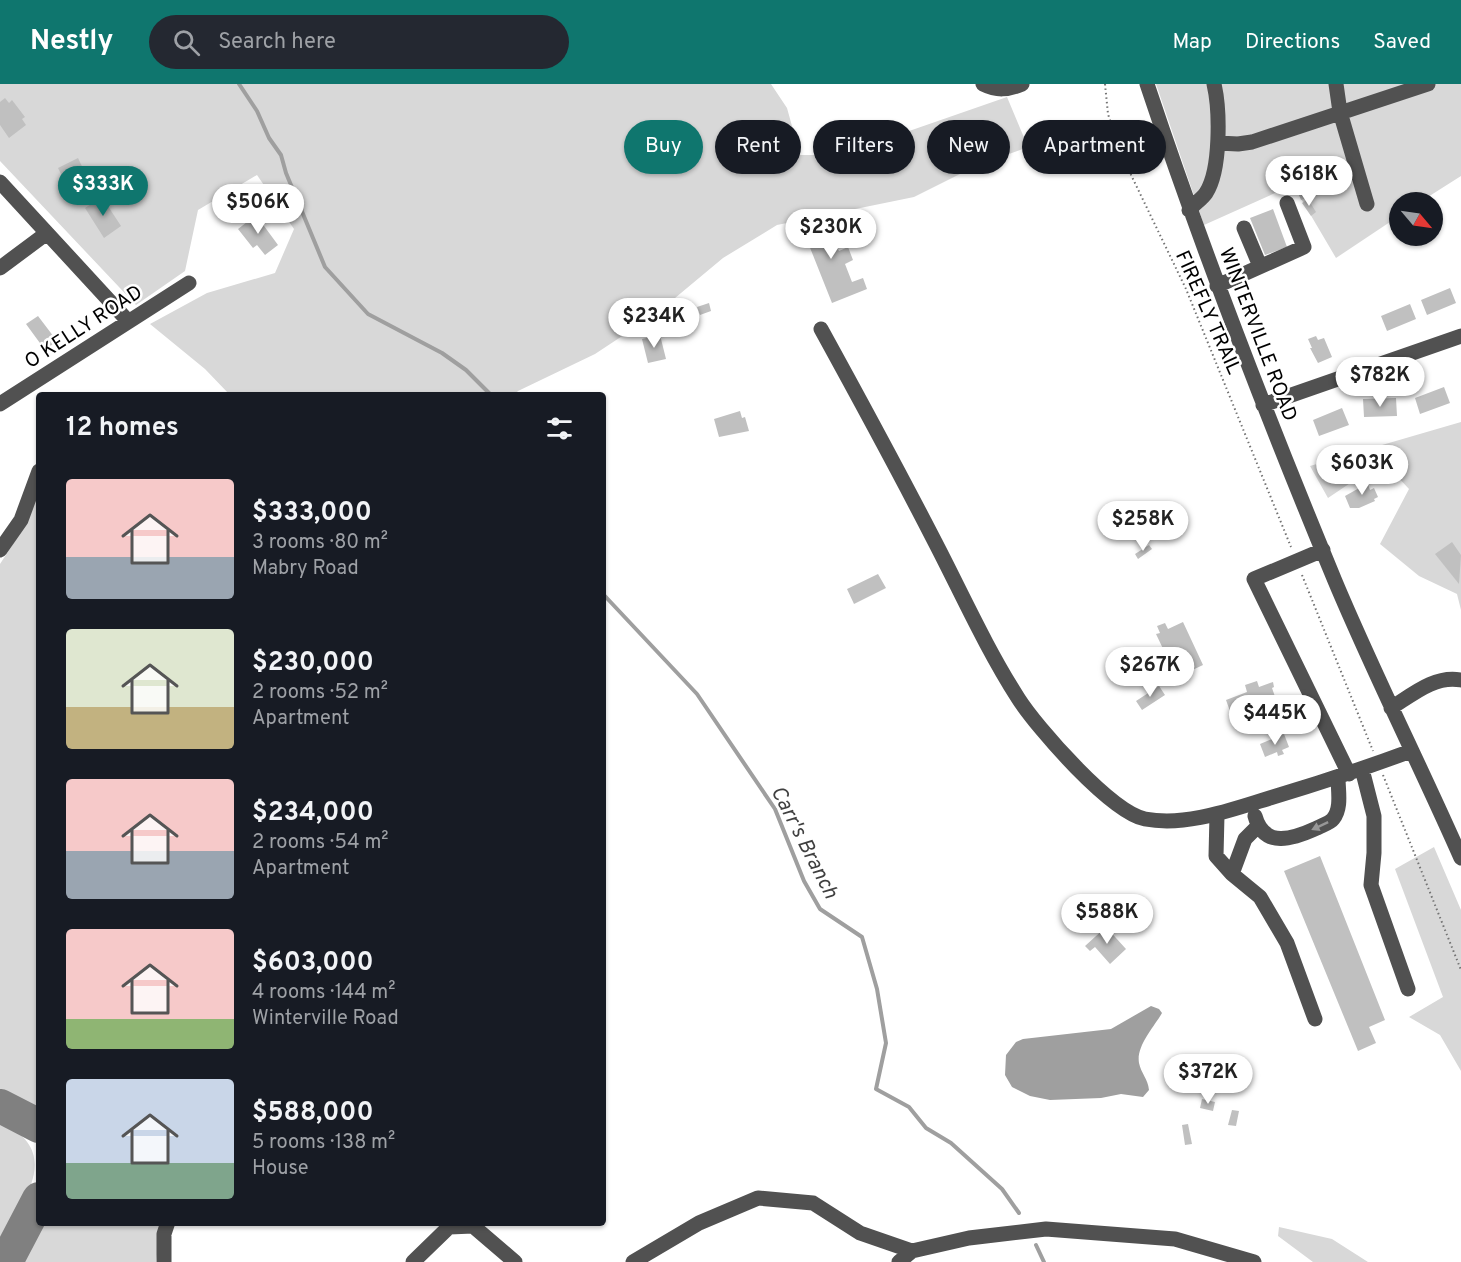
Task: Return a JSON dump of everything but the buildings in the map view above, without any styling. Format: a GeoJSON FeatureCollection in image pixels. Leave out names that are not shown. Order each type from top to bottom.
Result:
{"type":"FeatureCollection","features":[{"type":"Feature","properties":{"kind":"street"},"geometry":{"type":"LineString","coordinates":[[983,84],[993,89],[1010,89],[1022,84]]}},
{"type":"Feature","properties":{"kind":"street","name":"WINTERVILLE ROAD"},"geometry":{"type":"LineString","coordinates":[[1147,84],[1189,210],[1263,405],[1391,708],[1460,850]]}},
{"type":"Feature","properties":{"kind":"street"},"geometry":{"type":"LineString","coordinates":[[1189,210],[1206,193],[1218,142],[1214,84]]}},
{"type":"Feature","properties":{"kind":"street"},"geometry":{"type":"LineString","coordinates":[[1336,84],[1340,112],[1367,204]]}},
{"type":"Feature","properties":{"kind":"street"},"geometry":{"type":"LineString","coordinates":[[1218,142],[1238,144],[1252,142],[1428,84]]}},
{"type":"Feature","properties":{"kind":"street"},"geometry":{"type":"LineString","coordinates":[[0,182],[128,321]]}},
{"type":"Feature","properties":{"kind":"street"},"geometry":{"type":"LineString","coordinates":[[1217,286],[1304,247],[1287,203]]}},
{"type":"Feature","properties":{"kind":"street"},"geometry":{"type":"LineString","coordinates":[[1244,228],[1260,266]]}},
{"type":"Feature","properties":{"kind":"street"},"geometry":{"type":"LineString","coordinates":[[0,268],[47,234]]}},
{"type":"Feature","properties":{"kind":"street","name":"O KELLY ROAD"},"geometry":{"type":"LineString","coordinates":[[0,404],[189,283]]}},
{"type":"Feature","properties":{"kind":"street"},"geometry":{"type":"LineString","coordinates":[[821,330],[887,449],[978,626],[1019,699],[1059,752],[1116,804],[1143,819],[1175,820],[1216,814],[1350,774],[1411,751]]}},
{"type":"Feature","properties":{"kind":"street"},"geometry":{"type":"LineString","coordinates":[[1263,405],[1461,336]]}},
{"type":"Feature","properties":{"kind":"street"},"geometry":{"type":"LineString","coordinates":[[0,550],[21,520],[36,479]]}},
{"type":"Feature","properties":{"kind":"street"},"geometry":{"type":"LineString","coordinates":[[1323,550],[1254,579],[1350,774],[1374,816],[1371,885],[1408,989]]}},
{"type":"Feature","properties":{"kind":"street"},"geometry":{"type":"LineString","coordinates":[[1391,708],[1433,682],[1449,678],[1461,680]]}},
{"type":"Feature","properties":{"kind":"street"},"geometry":{"type":"LineString","coordinates":[[1251,804],[1257,826],[1267,836],[1279,840],[1308,832],[1332,820],[1339,808],[1350,774]]}},
{"type":"Feature","properties":{"kind":"street"},"geometry":{"type":"LineString","coordinates":[[1216,814],[1216,856],[1232,874],[1260,897],[1287,943],[1315,1019]]}},
{"type":"Feature","properties":{"kind":"street"},"geometry":{"type":"LineString","coordinates":[[1232,874],[1245,839],[1257,826]]}},
{"type":"Feature","properties":{"kind":"street"},"geometry":{"type":"LineString","coordinates":[[633,1262],[699,1223],[758,1198],[813,1203],[860,1233],[912,1251]]}},
{"type":"Feature","properties":{"kind":"street"},"geometry":{"type":"LineString","coordinates":[[164,1262],[167,1226]]}},
{"type":"Feature","properties":{"kind":"street"},"geometry":{"type":"LineString","coordinates":[[413,1262],[449,1227],[473,1226],[515,1262]]}},
{"type":"Feature","properties":{"kind":"street"},"geometry":{"type":"LineString","coordinates":[[899,1262],[912,1251],[969,1238],[1046,1229],[1175,1239],[1254,1262]]}},
{"type":"Feature","properties":{"kind":"path","name":"FIREFLY TRAIL"},"geometry":{"type":"LineString","coordinates":[[1106,84],[1108,114],[1120,152],[1186,289],[1293,551]]}},
{"type":"Feature","properties":{"kind":"path"},"geometry":{"type":"LineString","coordinates":[[1300,570],[1368,737]]}},
{"type":"Feature","properties":{"kind":"path"},"geometry":{"type":"LineString","coordinates":[[1384,777],[1461,970]]}},
{"type":"Feature","properties":{"kind":"shaded area"},"geometry":{"type":"Polygon","coordinates":[[[0,84],[771,84],[787,108],[790,120],[715,120],[715,174],[801,174],[801,155],[813,155],[813,174],[915,174],[915,129],[927,125],[927,174],[960,174],[914,197],[777,225],[723,258],[657,313],[595,354],[517,392],[227,392],[205,369],[150,324],[207,293],[275,273],[294,229],[257,175],[198,210],[185,271],[136,305],[0,161],[0,84]]]}},
{"type":"Feature","properties":{"kind":"shaded area"},"geometry":{"type":"Polygon","coordinates":[[[1156,84],[1461,84],[1461,176],[1436,192],[1389,192],[1389,223],[1336,258],[1293,185],[1204,225],[1156,84]]]}},
{"type":"Feature","properties":{"kind":"shaded area"},"geometry":{"type":"Polygon","coordinates":[[[1007,97],[1022,133],[1022,149],[1010,154],[1010,120],[941,120],[1007,97]]]}},
{"type":"Feature","properties":{"kind":"shaded area"},"geometry":{"type":"Polygon","coordinates":[[[1461,422],[1461,610],[1457,594],[1419,576],[1380,544],[1409,489],[1383,461],[1328,498],[1310,466],[1461,422]]]}},
{"type":"Feature","properties":{"kind":"shaded area"},"geometry":{"type":"Polygon","coordinates":[[[36,495],[36,1107],[0,1089],[0,564],[28,521],[36,495]]]}},
{"type":"Feature","properties":{"kind":"shaded area"},"geometry":{"type":"Polygon","coordinates":[[[1434,847],[1461,910],[1461,1071],[1440,1035],[1409,1017],[1443,997],[1395,869],[1434,847]]]}},
{"type":"Feature","properties":{"kind":"shaded area"},"geometry":{"type":"Polygon","coordinates":[[[1151,1006],[1162,1013],[1140,1050],[1139,1063],[1149,1090],[1143,1097],[1121,1094],[1101,1098],[1050,1100],[1030,1096],[1012,1087],[1005,1075],[1006,1055],[1016,1042],[1023,1039],[1111,1029],[1151,1006]]]}},
{"type":"Feature","properties":{"kind":"shaded area"},"geometry":{"type":"Polygon","coordinates":[[[0,1122],[20,1134],[31,1148],[35,1162],[33,1178],[27,1194],[0,1244],[0,1122]]]}},
{"type":"Feature","properties":{"kind":"shaded area"},"geometry":{"type":"Polygon","coordinates":[[[42,1226],[161,1226],[156,1262],[23,1262],[42,1226]]]}},
{"type":"Feature","properties":{"kind":"shaded area"},"geometry":{"type":"Polygon","coordinates":[[[1279,1227],[1332,1239],[1368,1262],[1313,1262],[1278,1236],[1279,1227]]]}},
{"type":"Feature","properties":{"kind":"waterway","name":"Carr's Branch"},"geometry":{"type":"LineString","coordinates":[[239,84],[281,155],[286,173],[325,267],[368,314],[442,353],[466,370],[488,392]]}},
{"type":"Feature","properties":{"kind":"waterway","name":"Carr's Branch"},"geometry":{"type":"LineString","coordinates":[[606,597],[697,694],[775,809],[804,881],[820,909],[862,937],[877,989],[886,1043],[876,1089],[909,1107],[926,1128],[951,1143],[1002,1189],[1019,1213]]}},
{"type":"Feature","properties":{"kind":"waterway","name":"Carr's Branch"},"geometry":{"type":"LineString","coordinates":[[1036,1245],[1044,1262]]}},
{"type":"Feature","properties":{"kind":"taxiway"},"geometry":{"type":"LineString","coordinates":[[0,1106],[36,1124]]}},
{"type":"Feature","properties":{"kind":"taxiway"},"geometry":{"type":"LineString","coordinates":[[6,1262],[36,1205]]}}]}
